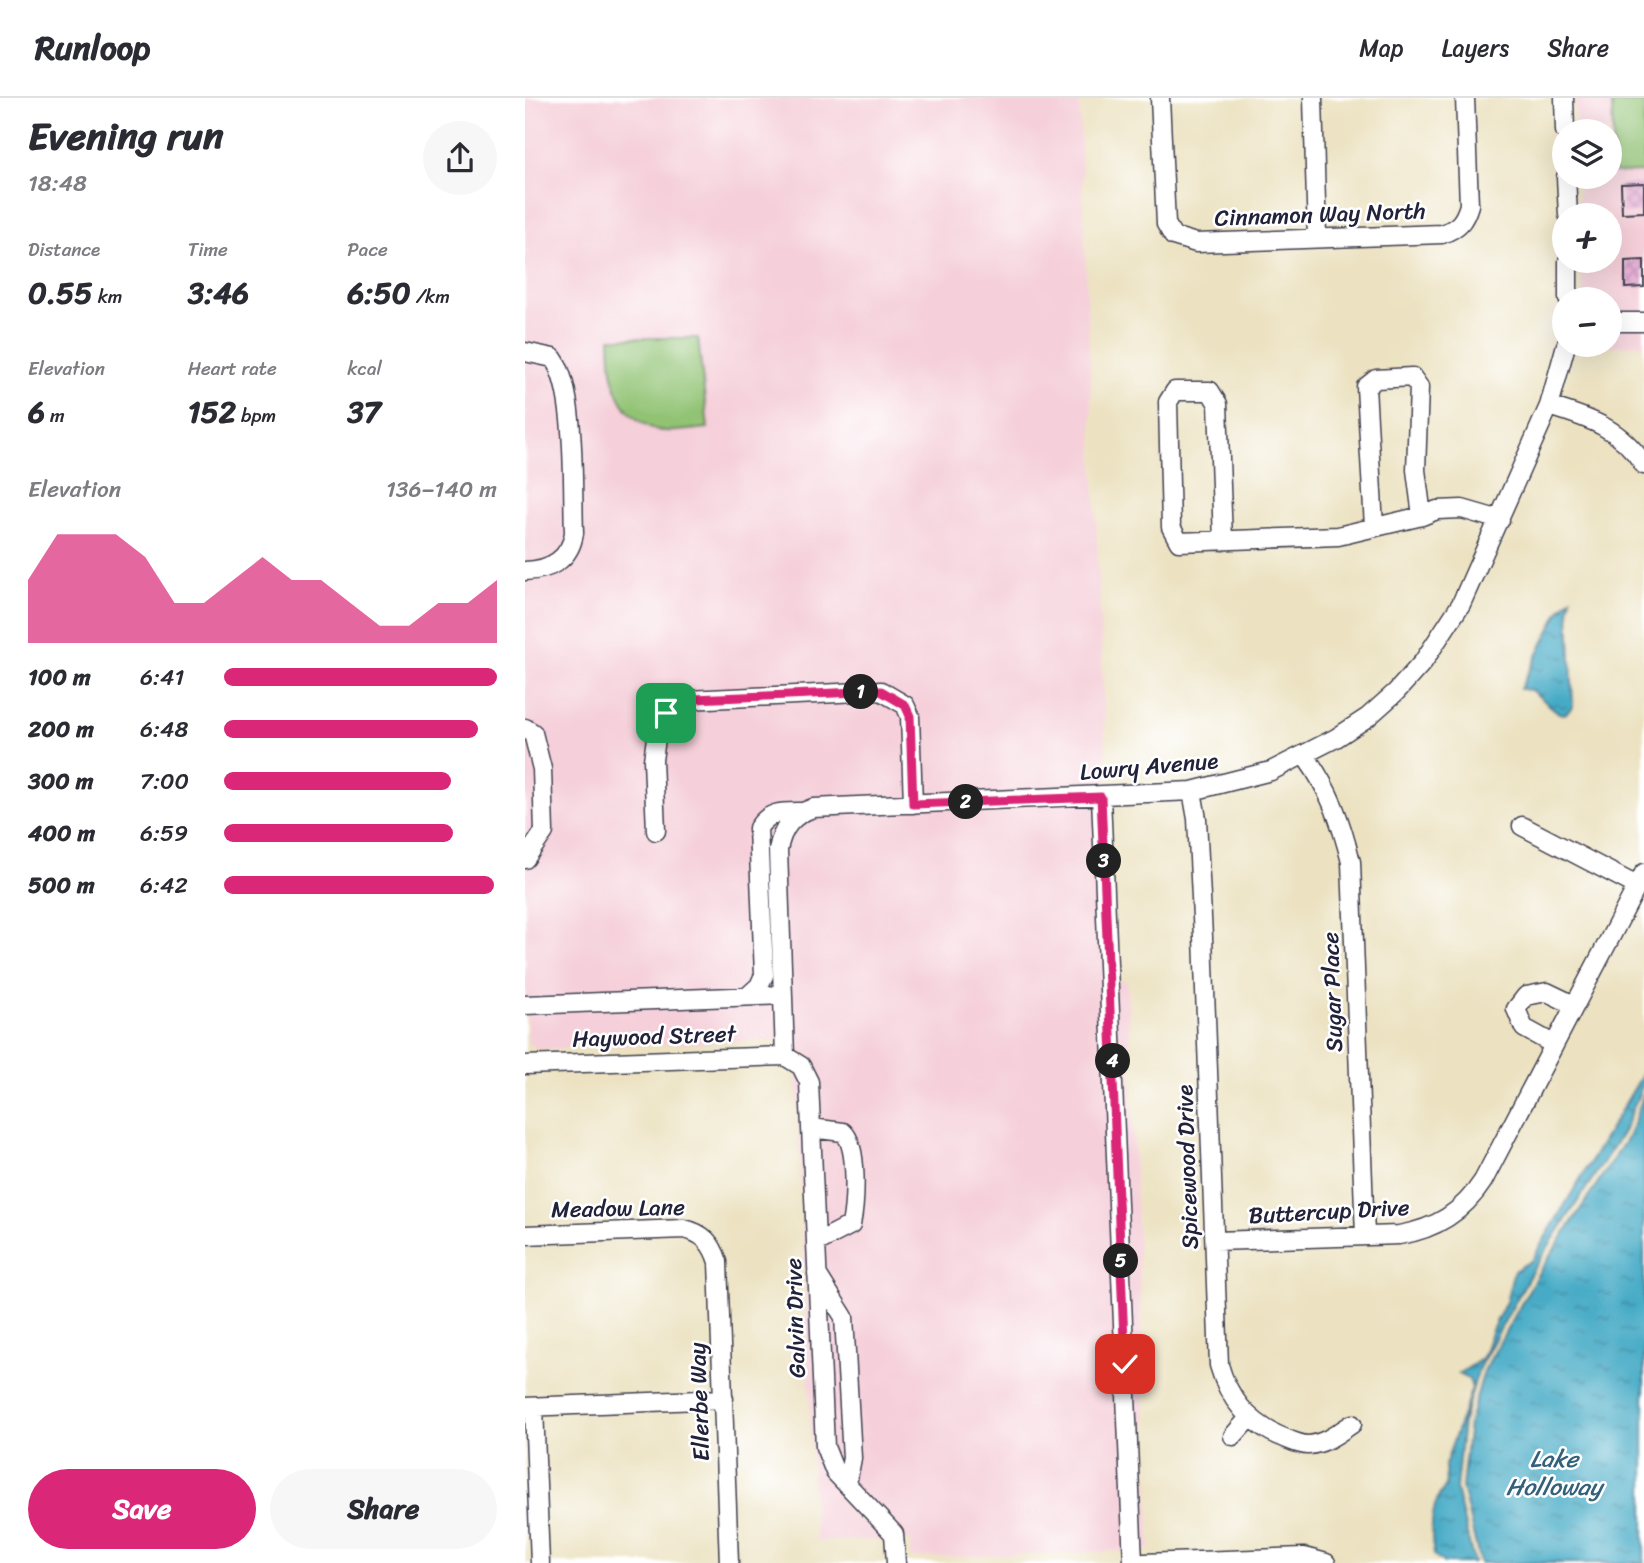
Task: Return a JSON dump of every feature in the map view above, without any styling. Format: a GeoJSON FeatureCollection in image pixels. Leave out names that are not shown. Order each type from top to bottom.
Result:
{"type":"FeatureCollection","features":[{"type":"Feature","properties":{"kind":"street","name":"Cinnamon Way North"},"geometry":{"type":"LineString","coordinates":[[1160,98],[1166,224],[1173,236],[1196,243],[1442,234],[1456,229],[1465,219],[1469,205],[1465,98]]}},
{"type":"Feature","properties":{"kind":"street"},"geometry":{"type":"LineString","coordinates":[[1313,98],[1317,238]]}},
{"type":"Feature","properties":{"kind":"street"},"geometry":{"type":"LineString","coordinates":[[1564,98],[1565,119]]}},
{"type":"Feature","properties":{"kind":"street"},"geometry":{"type":"LineString","coordinates":[[1622,322],[1644,321]]}},
{"type":"Feature","properties":{"kind":"street"},"geometry":{"type":"LineString","coordinates":[[525,352],[553,358],[562,370],[568,398],[574,533],[572,544],[563,557],[550,568],[525,572]]}},
{"type":"Feature","properties":{"kind":"street","name":"Lowry Avenue"},"geometry":{"type":"LineString","coordinates":[[748,996],[759,986],[764,975],[758,828],[764,818],[775,813],[795,817],[813,808],[1192,792],[1243,780],[1305,756],[1368,717],[1423,662],[1461,604],[1549,406],[1563,357]]}},
{"type":"Feature","properties":{"kind":"street"},"geometry":{"type":"LineString","coordinates":[[1374,527],[1366,387],[1376,379],[1412,377],[1419,387],[1416,470],[1422,516]]}},
{"type":"Feature","properties":{"kind":"street"},"geometry":{"type":"LineString","coordinates":[[1223,541],[1218,404],[1210,391],[1175,391],[1168,402],[1171,527],[1179,542],[1223,541],[1338,536],[1437,510],[1462,509],[1500,520]]}},
{"type":"Feature","properties":{"kind":"street"},"geometry":{"type":"LineString","coordinates":[[1549,406],[1608,426],[1628,443],[1644,465]]}},
{"type":"Feature","properties":{"kind":"street"},"geometry":{"type":"LineString","coordinates":[[656,831],[653,760],[657,731],[666,713],[694,699],[881,691],[905,705],[910,716],[913,804]]}},
{"type":"Feature","properties":{"kind":"street"},"geometry":{"type":"LineString","coordinates":[[525,728],[533,733],[542,769],[544,832],[525,859]]}},
{"type":"Feature","properties":{"kind":"street","name":"Sugar Place"},"geometry":{"type":"LineString","coordinates":[[1305,756],[1323,781],[1339,813],[1352,862],[1365,1236]]}},
{"type":"Feature","properties":{"kind":"street","name":"Spicewood Drive"},"geometry":{"type":"LineString","coordinates":[[1192,792],[1198,832],[1219,1365],[1233,1399],[1249,1418],[1276,1435],[1304,1446],[1321,1443],[1352,1424]]}},
{"type":"Feature","properties":{"kind":"street"},"geometry":{"type":"LineString","coordinates":[[1101,797],[1133,1563]]}},
{"type":"Feature","properties":{"kind":"street"},"geometry":{"type":"LineString","coordinates":[[785,1056],[778,850],[781,835],[795,817]]}},
{"type":"Feature","properties":{"kind":"street"},"geometry":{"type":"LineString","coordinates":[[1522,826],[1640,880]]}},
{"type":"Feature","properties":{"kind":"street","name":"Buttercup Drive"},"geometry":{"type":"LineString","coordinates":[[1215,1241],[1418,1232],[1441,1223],[1473,1197],[1640,880]]}},
{"type":"Feature","properties":{"kind":"street"},"geometry":{"type":"LineString","coordinates":[[1553,1044],[1524,1028],[1516,1009],[1526,996],[1547,992],[1574,1005]]}},
{"type":"Feature","properties":{"kind":"street"},"geometry":{"type":"LineString","coordinates":[[525,1005],[783,995]]}},
{"type":"Feature","properties":{"kind":"street","name":"Haywood Street"},"geometry":{"type":"LineString","coordinates":[[525,1065],[785,1056]]}},
{"type":"Feature","properties":{"kind":"street","name":"Galvin Drive"},"geometry":{"type":"LineString","coordinates":[[785,1056],[801,1066],[809,1082],[825,1447],[835,1472],[894,1534],[896,1563]]}},
{"type":"Feature","properties":{"kind":"street"},"geometry":{"type":"LineString","coordinates":[[811,1128],[843,1132],[852,1146],[854,1210],[851,1225],[816,1242]]}},
{"type":"Feature","properties":{"kind":"street","name":"Meadow Lane"},"geometry":{"type":"LineString","coordinates":[[525,1235],[684,1228],[697,1232],[708,1241]]}},
{"type":"Feature","properties":{"kind":"street","name":"Ellerbe Way"},"geometry":{"type":"LineString","coordinates":[[708,1241],[717,1262],[729,1563]]}},
{"type":"Feature","properties":{"kind":"street"},"geometry":{"type":"LineString","coordinates":[[817,1274],[845,1317],[852,1458],[847,1485]]}},
{"type":"Feature","properties":{"kind":"street"},"geometry":{"type":"LineString","coordinates":[[540,1563],[529,1407],[724,1399]]}},
{"type":"Feature","properties":{"kind":"street"},"geometry":{"type":"LineString","coordinates":[[1233,1436],[1249,1418]]}},
{"type":"Feature","properties":{"kind":"street"},"geometry":{"type":"LineString","coordinates":[[1144,1563],[1304,1557],[1326,1563]]}},
{"type":"Feature","properties":{"kind":"shaded area"},"geometry":{"type":"Polygon","coordinates":[[[525,98],[1079,98],[1115,981],[1127,981],[1151,1550],[911,1558],[910,1540],[815,1541],[795,1039],[538,1049],[528,1043],[525,1000],[525,98]]]}},
{"type":"Feature","properties":{"kind":"shaded area"},"geometry":{"type":"Polygon","coordinates":[[[1575,98],[1644,98],[1644,345],[1622,346],[1622,287],[1582,287],[1582,273],[1622,273],[1622,203],[1579,203],[1578,189],[1622,189],[1622,119],[1576,119],[1575,98]]]}},
{"type":"Feature","properties":{"kind":"green space"},"geometry":{"type":"Polygon","coordinates":[[[1644,102],[1644,172],[1622,173],[1622,119],[1612,119],[1612,103],[1644,102]]]}},
{"type":"Feature","properties":{"kind":"green space"},"geometry":{"type":"Polygon","coordinates":[[[610,338],[698,338],[708,428],[659,430],[630,413],[617,391],[610,338]]]}},
{"type":"Feature","properties":{"kind":"water"},"geometry":{"type":"Polygon","coordinates":[[[1571,598],[1569,611],[1573,707],[1565,714],[1559,713],[1531,690],[1520,689],[1560,610],[1571,598]]]}},
{"type":"Feature","properties":{"kind":"water"},"geometry":{"type":"Polygon","coordinates":[[[1644,1072],[1644,1082],[1623,1132],[1531,1273],[1479,1368],[1463,1421],[1456,1489],[1474,1563],[1444,1563],[1434,1555],[1433,1518],[1437,1501],[1446,1486],[1445,1465],[1472,1388],[1469,1379],[1459,1374],[1480,1360],[1506,1302],[1514,1271],[1532,1260],[1644,1072]]]}},
{"type":"Feature","properties":{"kind":"water","name":"Lake Holloway"},"geometry":{"type":"Polygon","coordinates":[[[1644,1094],[1644,1563],[1480,1563],[1462,1487],[1469,1422],[1484,1371],[1536,1277],[1629,1135],[1644,1094]]]}},
{"type":"Feature","properties":{"kind":"building"},"geometry":{"type":"Polygon","coordinates":[[[1644,183],[1644,212],[1622,213],[1622,184],[1644,183]]]}},
{"type":"Feature","properties":{"kind":"building"},"geometry":{"type":"Polygon","coordinates":[[[1644,260],[1644,287],[1625,288],[1625,261],[1644,260]]]}},
{"type":"Feature","properties":{"kind":"route"},"geometry":{"type":"LineString","coordinates":[[666,713],[687,700],[694,699],[881,691],[905,705],[910,716],[913,804],[1101,797],[1125,1364]]}}]}
